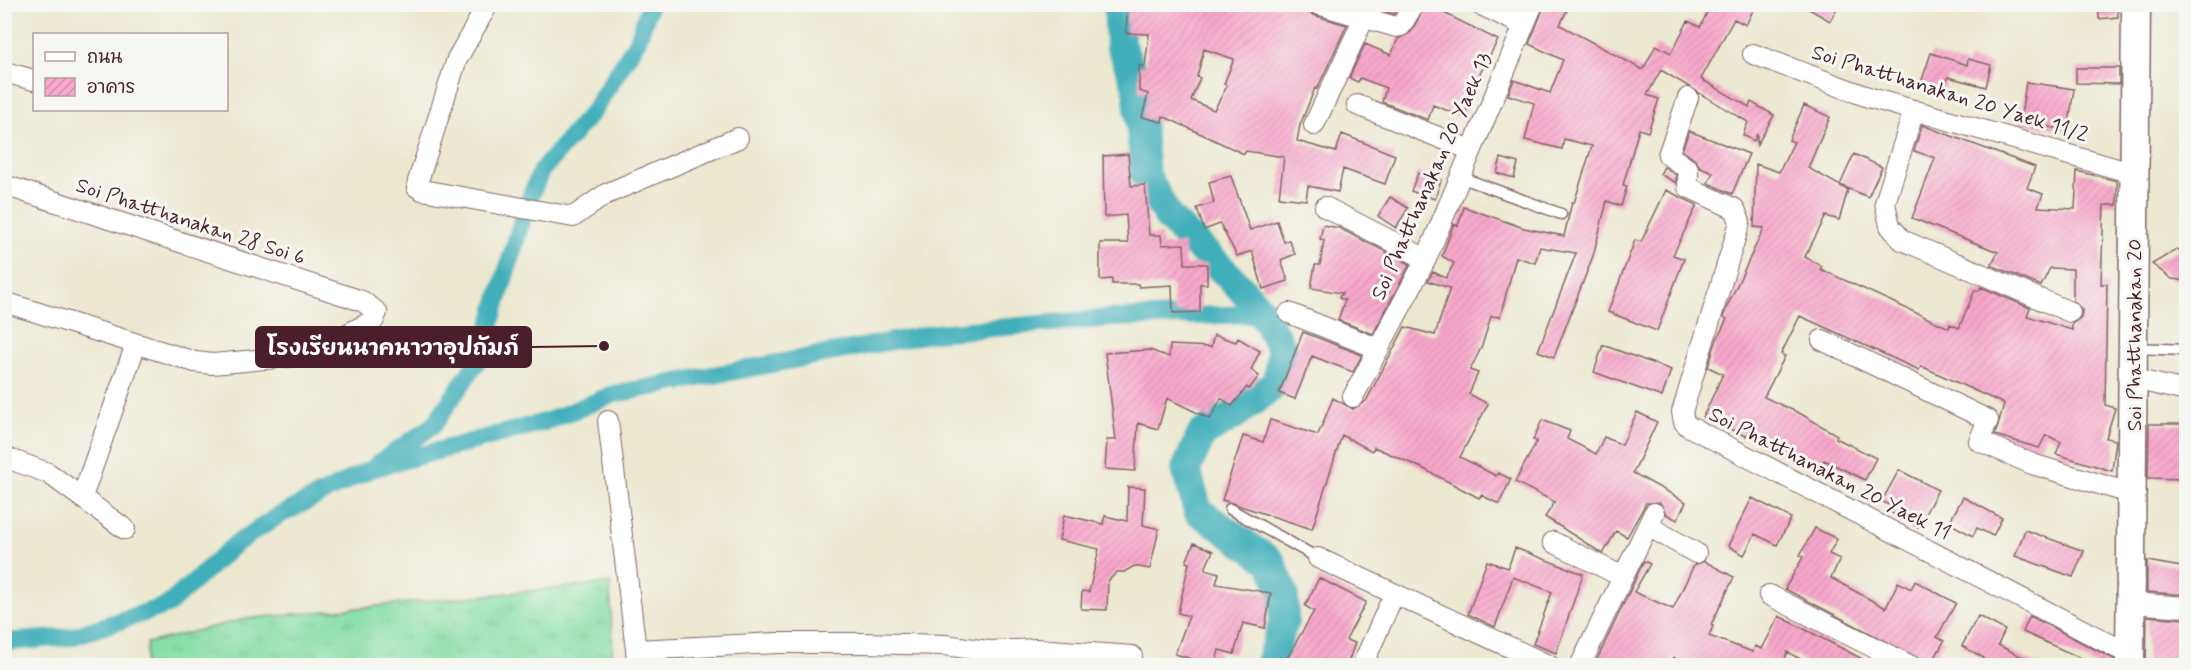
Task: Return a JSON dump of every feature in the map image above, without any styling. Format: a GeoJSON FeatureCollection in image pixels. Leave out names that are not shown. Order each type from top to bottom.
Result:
{"type":"FeatureCollection","features":[{"type":"Feature","properties":{"kind":"street"},"geometry":{"type":"LineString","coordinates":[[488,4],[457,58],[417,181],[417,187],[422,190],[573,217],[606,194],[738,138]]}},
{"type":"Feature","properties":{"kind":"street"},"geometry":{"type":"LineString","coordinates":[[1317,4],[1399,27],[1414,4]]}},
{"type":"Feature","properties":{"kind":"street"},"geometry":{"type":"LineString","coordinates":[[1479,4],[1523,25]]}},
{"type":"Feature","properties":{"kind":"street","name":"Soi Phatthanakan 20 Yaek 13"},"geometry":{"type":"LineString","coordinates":[[1353,398],[1426,260],[1533,4]]}},
{"type":"Feature","properties":{"kind":"street","name":"Soi Phatthanakan 20"},"geometry":{"type":"LineString","coordinates":[[2130,660],[2136,4]]}},
{"type":"Feature","properties":{"kind":"street"},"geometry":{"type":"LineString","coordinates":[[1314,125],[1364,18]]}},
{"type":"Feature","properties":{"kind":"street","name":"Soi Phatthanakan 20 Yaek 11/2"},"geometry":{"type":"LineString","coordinates":[[1753,54],[1868,97],[2134,174]]}},
{"type":"Feature","properties":{"kind":"street"},"geometry":{"type":"LineString","coordinates":[[4,72],[33,80]]}},
{"type":"Feature","properties":{"kind":"street","name":"Soi Phatthanakan 20 Yaek 11"},"geometry":{"type":"LineString","coordinates":[[1688,98],[1668,155],[1688,169],[1688,187],[1736,209],[1740,222],[1682,412],[1684,422],[2130,660]]}},
{"type":"Feature","properties":{"kind":"street"},"geometry":{"type":"LineString","coordinates":[[1357,105],[1471,150]]}},
{"type":"Feature","properties":{"kind":"street"},"geometry":{"type":"LineString","coordinates":[[1914,110],[1885,203],[1890,226],[1902,240],[2070,312]]}},
{"type":"Feature","properties":{"kind":"street","name":"Soi Phatthanakan 28 Soi 6"},"geometry":{"type":"LineString","coordinates":[[4,185],[362,301],[377,312],[374,320],[307,355],[203,363],[136,344]]}},
{"type":"Feature","properties":{"kind":"street"},"geometry":{"type":"LineString","coordinates":[[1325,207],[1426,260]]}},
{"type":"Feature","properties":{"kind":"street"},"geometry":{"type":"LineString","coordinates":[[4,302],[136,344],[82,496]]}},
{"type":"Feature","properties":{"kind":"street"},"geometry":{"type":"LineString","coordinates":[[1289,313],[1379,349]]}},
{"type":"Feature","properties":{"kind":"street"},"geometry":{"type":"LineString","coordinates":[[1822,340],[1988,420],[1978,441],[2032,464],[2133,494]]}},
{"type":"Feature","properties":{"kind":"street"},"geometry":{"type":"LineString","coordinates":[[2134,379],[2187,391]]}},
{"type":"Feature","properties":{"kind":"street"},"geometry":{"type":"LineString","coordinates":[[608,421],[625,577],[637,658],[778,643],[945,645],[988,651],[1037,649],[1132,656]]}},
{"type":"Feature","properties":{"kind":"street"},"geometry":{"type":"LineString","coordinates":[[4,457],[48,474],[82,496],[125,529]]}},
{"type":"Feature","properties":{"kind":"street"},"geometry":{"type":"LineString","coordinates":[[1580,666],[1651,519],[1696,553]]}},
{"type":"Feature","properties":{"kind":"street"},"geometry":{"type":"LineString","coordinates":[[1552,542],[1623,577]]}},
{"type":"Feature","properties":{"kind":"street"},"geometry":{"type":"LineString","coordinates":[[1318,558],[1540,664]]}},
{"type":"Feature","properties":{"kind":"street"},"geometry":{"type":"LineString","coordinates":[[1362,666],[1394,594]]}},
{"type":"Feature","properties":{"kind":"street"},"geometry":{"type":"LineString","coordinates":[[1769,595],[1911,666]]}},
{"type":"Feature","properties":{"kind":"street"},"geometry":{"type":"LineString","coordinates":[[2131,603],[2187,608]]}},
{"type":"Feature","properties":{"kind":"lane"},"geometry":{"type":"LineString","coordinates":[[1460,177],[1561,214]]}},
{"type":"Feature","properties":{"kind":"lane"},"geometry":{"type":"LineString","coordinates":[[2134,348],[2187,350]]}},
{"type":"Feature","properties":{"kind":"lane"},"geometry":{"type":"LineString","coordinates":[[1230,509],[1318,558]]}},
{"type":"Feature","properties":{"kind":"green space"},"geometry":{"type":"Polygon","coordinates":[[[610,583],[613,665],[145,665],[147,643],[245,619],[610,583]]]}},
{"type":"Feature","properties":{"kind":"building"},"geometry":{"type":"Polygon","coordinates":[[[1128,4],[1305,4],[1308,12],[1313,15],[1347,25],[1317,89],[1315,88],[1300,125],[1297,141],[1336,152],[1342,134],[1395,155],[1385,184],[1343,169],[1338,192],[1308,186],[1306,200],[1279,197],[1284,157],[1246,151],[1244,154],[1163,116],[1162,122],[1142,117],[1148,94],[1139,91],[1139,66],[1145,66],[1149,34],[1126,33],[1128,4]],[[1204,49],[1197,77],[1200,78],[1191,100],[1214,110],[1227,86],[1224,84],[1234,59],[1204,49]]]}},
{"type":"Feature","properties":{"kind":"building"},"geometry":{"type":"Polygon","coordinates":[[[1362,4],[1400,4],[1394,14],[1362,4]]]}},
{"type":"Feature","properties":{"kind":"building"},"geometry":{"type":"Polygon","coordinates":[[[1426,4],[1498,40],[1477,79],[1479,80],[1464,117],[1433,105],[1428,120],[1382,102],[1386,88],[1360,78],[1358,82],[1349,78],[1365,44],[1391,55],[1398,39],[1411,32],[1426,4]]]}},
{"type":"Feature","properties":{"kind":"building"},"geometry":{"type":"Polygon","coordinates":[[[1545,4],[1570,4],[1560,25],[1643,70],[1656,45],[1671,53],[1688,21],[1700,27],[1710,7],[1706,4],[1756,4],[1746,25],[1734,19],[1701,79],[1749,107],[1751,102],[1774,115],[1757,145],[1757,134],[1754,141],[1743,135],[1748,122],[1661,70],[1647,95],[1659,99],[1648,132],[1639,129],[1623,185],[1627,186],[1621,206],[1607,201],[1593,256],[1554,357],[1538,351],[1576,253],[1540,247],[1535,263],[1516,257],[1500,317],[1491,316],[1482,346],[1470,370],[1478,373],[1469,394],[1488,404],[1460,457],[1496,476],[1498,473],[1511,479],[1499,504],[1481,495],[1479,498],[1422,468],[1374,447],[1372,451],[1342,435],[1312,529],[1222,500],[1243,436],[1263,442],[1270,420],[1318,435],[1333,398],[1353,409],[1366,401],[1405,327],[1435,335],[1450,288],[1428,281],[1433,272],[1446,278],[1454,263],[1442,256],[1454,224],[1458,226],[1464,207],[1524,228],[1564,236],[1572,202],[1574,203],[1592,146],[1564,139],[1562,149],[1525,140],[1534,103],[1508,95],[1514,80],[1550,93],[1563,60],[1529,44],[1545,4]]]}},
{"type":"Feature","properties":{"kind":"building"},"geometry":{"type":"Polygon","coordinates":[[[1800,4],[1839,4],[1830,21],[1800,4]]]}},
{"type":"Feature","properties":{"kind":"building"},"geometry":{"type":"Polygon","coordinates":[[[2098,4],[2117,4],[2118,17],[2099,19],[2098,4]]]}},
{"type":"Feature","properties":{"kind":"building"},"geometry":{"type":"Polygon","coordinates":[[[1931,53],[1967,65],[1968,59],[1991,65],[1986,87],[1948,77],[1943,93],[1920,86],[1931,53]]]}},
{"type":"Feature","properties":{"kind":"building"},"geometry":{"type":"Polygon","coordinates":[[[2076,68],[2119,68],[2119,84],[2076,83],[2076,68]]]}},
{"type":"Feature","properties":{"kind":"building"},"geometry":{"type":"Polygon","coordinates":[[[2026,82],[2074,89],[2068,130],[2020,123],[2026,82]]]}},
{"type":"Feature","properties":{"kind":"building"},"geometry":{"type":"Polygon","coordinates":[[[1804,105],[1830,117],[1808,168],[1848,190],[1839,220],[1826,216],[1805,257],[1822,266],[1820,269],[1949,328],[1950,324],[1959,328],[1975,290],[1979,291],[1981,287],[2030,308],[2027,316],[2072,330],[2072,324],[2081,317],[2082,310],[2073,300],[2073,269],[2050,268],[2041,286],[1991,265],[1998,252],[1912,218],[1935,158],[1914,151],[1922,125],[2035,167],[2027,188],[2043,194],[2038,207],[2075,209],[2077,171],[2117,181],[2117,205],[2104,205],[2101,284],[2107,284],[2105,405],[2115,408],[2106,438],[2116,440],[2112,471],[2056,454],[2061,442],[2046,435],[2039,448],[1995,435],[2004,404],[1921,366],[1919,370],[1800,316],[1781,354],[1785,356],[1764,397],[1801,414],[1837,435],[1836,438],[1876,458],[1865,480],[1824,460],[1820,468],[1748,434],[1746,436],[1703,417],[1723,374],[1708,367],[1717,339],[1727,319],[1723,317],[1764,228],[1754,227],[1756,164],[1779,172],[1794,142],[1789,140],[1804,105]]]}},
{"type":"Feature","properties":{"kind":"building"},"geometry":{"type":"Polygon","coordinates":[[[1689,131],[1749,154],[1732,194],[1708,183],[1713,172],[1700,167],[1682,150],[1689,131]]]}},
{"type":"Feature","properties":{"kind":"building"},"geometry":{"type":"Polygon","coordinates":[[[1128,154],[1131,186],[1145,185],[1149,235],[1161,235],[1162,245],[1184,244],[1185,264],[1207,264],[1207,284],[1200,284],[1200,312],[1173,313],[1172,285],[1139,287],[1138,284],[1112,284],[1112,279],[1100,280],[1100,243],[1128,243],[1126,215],[1104,217],[1103,156],[1128,154]]]}},
{"type":"Feature","properties":{"kind":"building"},"geometry":{"type":"Polygon","coordinates":[[[1854,154],[1882,167],[1868,197],[1840,185],[1854,154]]]}},
{"type":"Feature","properties":{"kind":"building"},"geometry":{"type":"Polygon","coordinates":[[[1501,158],[1518,163],[1514,178],[1497,173],[1501,158]]]}},
{"type":"Feature","properties":{"kind":"building"},"geometry":{"type":"Polygon","coordinates":[[[1664,167],[1676,175],[1676,183],[1660,174],[1664,167]]]}},
{"type":"Feature","properties":{"kind":"building"},"geometry":{"type":"Polygon","coordinates":[[[1418,173],[1441,180],[1435,199],[1411,191],[1418,173]]]}},
{"type":"Feature","properties":{"kind":"building"},"geometry":{"type":"Polygon","coordinates":[[[1231,176],[1250,230],[1277,221],[1284,242],[1289,240],[1295,254],[1281,260],[1288,281],[1263,289],[1252,251],[1237,256],[1220,224],[1204,230],[1197,208],[1214,203],[1209,182],[1231,176]]]}},
{"type":"Feature","properties":{"kind":"building"},"geometry":{"type":"Polygon","coordinates":[[[1666,190],[1697,205],[1673,255],[1684,259],[1657,331],[1608,312],[1635,240],[1641,242],[1666,190]]]}},
{"type":"Feature","properties":{"kind":"building"},"geometry":{"type":"Polygon","coordinates":[[[1390,197],[1408,208],[1396,228],[1378,216],[1390,197]]]}},
{"type":"Feature","properties":{"kind":"building"},"geometry":{"type":"Polygon","coordinates":[[[1323,225],[1339,228],[1410,264],[1373,334],[1338,320],[1345,300],[1339,298],[1342,293],[1311,288],[1315,265],[1320,265],[1324,240],[1320,239],[1323,225]]]}},
{"type":"Feature","properties":{"kind":"building"},"geometry":{"type":"Polygon","coordinates":[[[2176,250],[2187,251],[2187,281],[2172,279],[2152,264],[2176,250]]]}},
{"type":"Feature","properties":{"kind":"building"},"geometry":{"type":"Polygon","coordinates":[[[1303,332],[1362,355],[1353,372],[1312,356],[1295,399],[1279,393],[1303,332]]]}},
{"type":"Feature","properties":{"kind":"building"},"geometry":{"type":"Polygon","coordinates":[[[1214,335],[1236,342],[1238,338],[1260,351],[1251,370],[1259,376],[1249,389],[1247,387],[1232,406],[1221,398],[1210,419],[1167,398],[1158,429],[1138,423],[1135,471],[1105,469],[1107,440],[1116,440],[1105,353],[1150,350],[1169,357],[1170,345],[1211,347],[1214,335]]]}},
{"type":"Feature","properties":{"kind":"building"},"geometry":{"type":"Polygon","coordinates":[[[1603,345],[1671,370],[1662,397],[1594,372],[1603,345]]]}},
{"type":"Feature","properties":{"kind":"building"},"geometry":{"type":"Polygon","coordinates":[[[1637,412],[1657,422],[1633,473],[1686,502],[1677,520],[1666,514],[1660,503],[1646,503],[1627,537],[1616,531],[1603,554],[1545,517],[1555,502],[1515,482],[1537,441],[1533,440],[1542,420],[1570,431],[1567,439],[1596,454],[1604,437],[1622,445],[1637,412]]]}},
{"type":"Feature","properties":{"kind":"building"},"geometry":{"type":"Polygon","coordinates":[[[2149,424],[2185,424],[2184,479],[2148,478],[2149,424]]]}},
{"type":"Feature","properties":{"kind":"building"},"geometry":{"type":"Polygon","coordinates":[[[1899,470],[1938,490],[1918,527],[1890,512],[1892,507],[1882,501],[1899,470]]]}},
{"type":"Feature","properties":{"kind":"building"},"geometry":{"type":"Polygon","coordinates":[[[1128,487],[1145,488],[1143,525],[1159,529],[1150,569],[1134,566],[1124,572],[1117,572],[1108,581],[1107,610],[1081,609],[1082,591],[1089,592],[1099,549],[1059,540],[1064,515],[1103,524],[1105,516],[1127,521],[1128,487]]]}},
{"type":"Feature","properties":{"kind":"building"},"geometry":{"type":"Polygon","coordinates":[[[1963,497],[2002,518],[1993,536],[1977,528],[1973,536],[1949,523],[1963,497]]]}},
{"type":"Feature","properties":{"kind":"building"},"geometry":{"type":"Polygon","coordinates":[[[1752,498],[1791,518],[1777,545],[1755,534],[1744,555],[1728,546],[1752,498]]]}},
{"type":"Feature","properties":{"kind":"building"},"geometry":{"type":"Polygon","coordinates":[[[1815,528],[1837,539],[1829,554],[1840,559],[1831,578],[1869,599],[1886,608],[1898,582],[1911,589],[1915,581],[1956,603],[1937,637],[1944,641],[1931,665],[1785,589],[1803,557],[1800,555],[1815,528]]]}},
{"type":"Feature","properties":{"kind":"building"},"geometry":{"type":"Polygon","coordinates":[[[2025,530],[2084,551],[2073,577],[2015,556],[2025,530]]]}},
{"type":"Feature","properties":{"kind":"building"},"geometry":{"type":"Polygon","coordinates":[[[1194,543],[1213,551],[1205,569],[1219,573],[1216,584],[1271,593],[1265,628],[1243,623],[1234,654],[1219,650],[1215,666],[1175,654],[1189,616],[1178,613],[1189,563],[1186,562],[1194,543]]]}},
{"type":"Feature","properties":{"kind":"building"},"geometry":{"type":"Polygon","coordinates":[[[1515,548],[1583,574],[1556,653],[1533,644],[1552,592],[1513,577],[1495,627],[1468,614],[1487,561],[1508,568],[1515,548]]]}},
{"type":"Feature","properties":{"kind":"building"},"geometry":{"type":"Polygon","coordinates":[[[1644,561],[1650,564],[1634,592],[1673,609],[1694,565],[1704,561],[1734,577],[1711,625],[1713,626],[1709,636],[1753,652],[1755,646],[1762,649],[1779,616],[1876,666],[1814,666],[1787,652],[1784,663],[1786,666],[1692,666],[1673,657],[1669,666],[1594,666],[1644,561]]]}},
{"type":"Feature","properties":{"kind":"building"},"geometry":{"type":"Polygon","coordinates":[[[2147,561],[2187,568],[2187,595],[2147,592],[2147,561]]]}},
{"type":"Feature","properties":{"kind":"building"},"geometry":{"type":"Polygon","coordinates":[[[1319,578],[1366,602],[1346,640],[1355,643],[1347,666],[1286,666],[1290,660],[1287,658],[1314,611],[1305,606],[1319,578]]]}},
{"type":"Feature","properties":{"kind":"building"},"geometry":{"type":"Polygon","coordinates":[[[1978,616],[2005,630],[1998,645],[2040,666],[1980,666],[1984,658],[1962,646],[1978,616]]]}},
{"type":"Feature","properties":{"kind":"building"},"geometry":{"type":"Polygon","coordinates":[[[2030,616],[2114,659],[2114,666],[2098,666],[2023,632],[2030,616]]]}},
{"type":"Feature","properties":{"kind":"building"},"geometry":{"type":"Polygon","coordinates":[[[2147,616],[2187,619],[2187,666],[2146,666],[2147,616]]]}},
{"type":"Feature","properties":{"kind":"waterway"},"geometry":{"type":"LineString","coordinates":[[377,464],[433,426],[481,356],[525,210],[541,171],[593,111],[638,40],[650,4]]}},
{"type":"Feature","properties":{"kind":"waterway"},"geometry":{"type":"LineString","coordinates":[[1118,4],[1120,44],[1137,85],[1145,174],[1168,217],[1237,284],[1263,314],[1282,349],[1277,383],[1234,415],[1202,434],[1186,469],[1198,511],[1271,562],[1284,594],[1284,621],[1269,666]]}},
{"type":"Feature","properties":{"kind":"waterway"},"geometry":{"type":"LineString","coordinates":[[4,642],[71,637],[168,605],[234,545],[278,516],[371,469],[548,421],[614,394],[935,333],[1111,318],[1263,314]]}},
{"type":"Feature","properties":{"kind":"place","name":"โรงเรียนนาคนาวาอุปถัมภ์"},"geometry":{"type":"Point","coordinates":[604,346]}}]}
